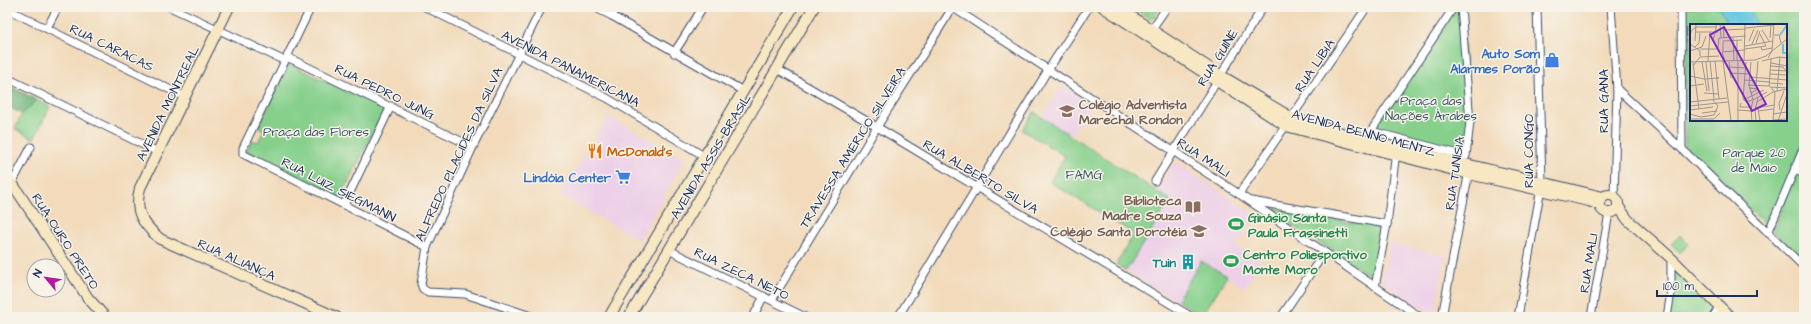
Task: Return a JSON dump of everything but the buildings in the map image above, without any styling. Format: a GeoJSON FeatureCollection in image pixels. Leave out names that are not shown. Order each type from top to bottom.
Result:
{"type":"FeatureCollection","features":[{"type":"Feature","properties":{"kind":"street"},"geometry":{"type":"LineString","coordinates":[[47,28],[58,7]]}},
{"type":"Feature","properties":{"kind":"street","name":"RUA PEDRO JUNG"},"geometry":{"type":"LineString","coordinates":[[170,7],[218,30],[391,106],[473,147]]}},
{"type":"Feature","properties":{"kind":"street","name":"AVENIDA MONTREAL"},"geometry":{"type":"LineString","coordinates":[[138,211],[137,200],[140,188],[229,7]]}},
{"type":"Feature","properties":{"kind":"street"},"geometry":{"type":"LineString","coordinates":[[286,59],[311,7]]}},
{"type":"Feature","properties":{"kind":"street","name":"AVENIDA PANAMERICANA"},"geometry":{"type":"LineString","coordinates":[[425,7],[607,98],[704,156]]}},
{"type":"Feature","properties":{"kind":"street","name":"ALFREDO PLACIDES DA SILVA"},"geometry":{"type":"LineString","coordinates":[[534,317],[465,294],[428,292],[423,290],[421,284],[427,247],[473,147],[542,7]]}},
{"type":"Feature","properties":{"kind":"street"},"geometry":{"type":"LineString","coordinates":[[594,7],[743,91]]}},
{"type":"Feature","properties":{"kind":"street"},"geometry":{"type":"LineString","coordinates":[[612,16],[617,7]]}},
{"type":"Feature","properties":{"kind":"street"},"geometry":{"type":"LineString","coordinates":[[674,53],[703,7]]}},
{"type":"Feature","properties":{"kind":"street","name":"AVENIDA ASSIS BRASIL"},"geometry":{"type":"LineString","coordinates":[[610,317],[793,7]]}},
{"type":"Feature","properties":{"kind":"street","name":"AVENIDA ASSIS BRASIL"},"geometry":{"type":"LineString","coordinates":[[629,317],[814,7]]}},
{"type":"Feature","properties":{"kind":"street","name":"RUA MALI"},"geometry":{"type":"LineString","coordinates":[[953,7],[1239,194],[1420,317]]}},
{"type":"Feature","properties":{"kind":"street","name":"TRAVESSA AMÉRICO SILVEIRA"},"geometry":{"type":"LineString","coordinates":[[772,300],[877,127],[953,7]]}},
{"type":"Feature","properties":{"kind":"street"},"geometry":{"type":"LineString","coordinates":[[898,317],[1048,70],[1089,7]]}},
{"type":"Feature","properties":{"kind":"street","name":"AVENIDA BENNO MENTZ"},"geometry":{"type":"LineString","coordinates":[[1103,7],[1120,12],[1149,33],[1218,78],[1289,122],[1364,144],[1601,201]]}},
{"type":"Feature","properties":{"kind":"street"},"geometry":{"type":"LineString","coordinates":[[1149,33],[1168,7]]}},
{"type":"Feature","properties":{"kind":"street","name":"RUA GUINÉ"},"geometry":{"type":"LineString","coordinates":[[1155,181],[1263,7]]}},
{"type":"Feature","properties":{"kind":"street"},"geometry":{"type":"LineString","coordinates":[[1357,7],[1365,9]]}},
{"type":"Feature","properties":{"kind":"street"},"geometry":{"type":"LineString","coordinates":[[1364,144],[1449,7]]}},
{"type":"Feature","properties":{"kind":"street"},"geometry":{"type":"LineString","coordinates":[[1454,7],[1371,131],[1466,156],[1470,122],[1461,7]]}},
{"type":"Feature","properties":{"kind":"street","name":"RUA TUNÍSIA"},"geometry":{"type":"LineString","coordinates":[[1442,317],[1469,169],[1473,122],[1465,7]]}},
{"type":"Feature","properties":{"kind":"street","name":"RUA CONGO"},"geometry":{"type":"LineString","coordinates":[[1518,317],[1541,186],[1537,7]]}},
{"type":"Feature","properties":{"kind":"street","name":"RUA GANA"},"geometry":{"type":"LineString","coordinates":[[1611,7],[1617,89],[1614,196]]}},
{"type":"Feature","properties":{"kind":"street"},"geometry":{"type":"LineString","coordinates":[[1681,7],[1682,149]]}},
{"type":"Feature","properties":{"kind":"street","name":"RUA CARACAS"},"geometry":{"type":"LineString","coordinates":[[7,9],[185,97]]}},
{"type":"Feature","properties":{"kind":"street","name":"RUA LÍBIA"},"geometry":{"type":"LineString","coordinates":[[1239,194],[1365,9]]}},
{"type":"Feature","properties":{"kind":"street","name":"RUA LUIZ SIEGMANN"},"geometry":{"type":"LineString","coordinates":[[286,59],[242,152],[244,155],[427,247]]}},
{"type":"Feature","properties":{"kind":"street","name":"RUA ALBERTO SILVA"},"geometry":{"type":"LineString","coordinates":[[777,69],[877,127],[1192,317]]}},
{"type":"Feature","properties":{"kind":"street"},"geometry":{"type":"LineString","coordinates":[[7,78],[158,152]]}},
{"type":"Feature","properties":{"kind":"street"},"geometry":{"type":"LineString","coordinates":[[1617,89],[1682,149],[1804,267]]}},
{"type":"Feature","properties":{"kind":"street"},"geometry":{"type":"LineString","coordinates":[[344,205],[391,106]]}},
{"type":"Feature","properties":{"kind":"street"},"geometry":{"type":"LineString","coordinates":[[7,193],[10,181],[31,147]]}},
{"type":"Feature","properties":{"kind":"street"},"geometry":{"type":"LineString","coordinates":[[1768,233],[1804,147]]}},
{"type":"Feature","properties":{"kind":"street"},"geometry":{"type":"LineString","coordinates":[[1375,287],[1387,224],[1396,151]]}},
{"type":"Feature","properties":{"kind":"street"},"geometry":{"type":"LineString","coordinates":[[1795,168],[1804,175]]}},
{"type":"Feature","properties":{"kind":"street","name":"RUA OURO PRETO"},"geometry":{"type":"LineString","coordinates":[[10,181],[88,298],[105,317]]}},
{"type":"Feature","properties":{"kind":"street"},"geometry":{"type":"LineString","coordinates":[[1613,210],[1618,200],[1614,196],[1608,194],[1601,201],[1603,210],[1613,210],[1628,220],[1671,258],[1730,317]]}},
{"type":"Feature","properties":{"kind":"street"},"geometry":{"type":"LineString","coordinates":[[1249,201],[1387,224]]}},
{"type":"Feature","properties":{"kind":"street","name":"RUA MALI"},"geometry":{"type":"LineString","coordinates":[[1591,317],[1613,210]]}},
{"type":"Feature","properties":{"kind":"street","name":"RUA ALIANÇA"},"geometry":{"type":"LineString","coordinates":[[138,211],[146,226],[160,239],[324,314],[336,317]]}},
{"type":"Feature","properties":{"kind":"street","name":"RUA ZECA NETO"},"geometry":{"type":"LineString","coordinates":[[669,250],[805,317]]}},
{"type":"Feature","properties":{"kind":"street"},"geometry":{"type":"LineString","coordinates":[[1281,317],[1324,253]]}},
{"type":"Feature","properties":{"kind":"street"},"geometry":{"type":"LineString","coordinates":[[1667,317],[1671,292],[1671,258]]}},
{"type":"Feature","properties":{"kind":"street"},"geometry":{"type":"LineString","coordinates":[[753,317],[764,296]]}},
{"type":"Feature","properties":{"kind":"street"},"geometry":{"type":"LineString","coordinates":[[1713,317],[1719,307]]}},
{"type":"Feature","properties":{"kind":"shaded area","name":"Colégio Adventista Marechal Rondon"},"geometry":{"type":"Polygon","coordinates":[[[1063,86],[1092,104],[1071,136],[1042,117],[1063,86]]]}},
{"type":"Feature","properties":{"kind":"shaded area","name":"Lindóia Center"},"geometry":{"type":"Polygon","coordinates":[[[608,116],[685,159],[639,240],[560,195],[608,116]]]}},
{"type":"Feature","properties":{"kind":"shaded area","name":"Colégio Santa Dorotéia"},"geometry":{"type":"Polygon","coordinates":[[[1175,162],[1257,216],[1236,246],[1261,261],[1245,288],[1226,276],[1202,316],[1126,271],[1169,200],[1156,192],[1175,162]]]}},
{"type":"Feature","properties":{"kind":"shaded area"},"geometry":{"type":"Polygon","coordinates":[[[1390,243],[1445,256],[1435,316],[1382,282],[1390,243]]]}},
{"type":"Feature","properties":{"kind":"green space"},"geometry":{"type":"Polygon","coordinates":[[[1132,7],[1161,7],[1152,20],[1132,7]]]}},
{"type":"Feature","properties":{"kind":"green space","name":"Praça das Nações Árabes"},"geometry":{"type":"Polygon","coordinates":[[[1454,7],[1461,7],[1470,122],[1466,156],[1371,131],[1454,7]]]}},
{"type":"Feature","properties":{"kind":"green space","name":"Parque 20 de Maio"},"geometry":{"type":"Polygon","coordinates":[[[1685,7],[1804,7],[1804,141],[1769,228],[1685,148],[1685,7]]]}},
{"type":"Feature","properties":{"kind":"green space","name":"Praça das Flores"},"geometry":{"type":"Polygon","coordinates":[[[289,64],[385,109],[340,198],[246,152],[252,140],[258,142],[264,130],[258,127],[289,64]]]}},
{"type":"Feature","properties":{"kind":"green space"},"geometry":{"type":"Polygon","coordinates":[[[11,87],[50,107],[34,139],[15,129],[22,114],[7,106],[7,94],[11,87]]]}},
{"type":"Feature","properties":{"kind":"green space"},"geometry":{"type":"Polygon","coordinates":[[[11,87],[37,100],[22,114],[7,106],[7,94],[11,87]]]}},
{"type":"Feature","properties":{"kind":"green space","name":"FAMG"},"geometry":{"type":"Polygon","coordinates":[[[1034,112],[1170,200],[1126,271],[1116,264],[1134,234],[1050,182],[1065,156],[1022,130],[1034,112]]]}},
{"type":"Feature","properties":{"kind":"green space"},"geometry":{"type":"Polygon","coordinates":[[[1796,173],[1804,179],[1804,261],[1787,248],[1773,230],[1796,173]]]}},
{"type":"Feature","properties":{"kind":"green space"},"geometry":{"type":"Polygon","coordinates":[[[1262,206],[1382,228],[1374,279],[1374,278],[1262,206]]]}},
{"type":"Feature","properties":{"kind":"green space"},"geometry":{"type":"Polygon","coordinates":[[[1680,235],[1689,244],[1680,253],[1671,244],[1680,235]]]}},
{"type":"Feature","properties":{"kind":"green space"},"geometry":{"type":"Polygon","coordinates":[[[1201,261],[1227,276],[1202,316],[1177,300],[1201,261]]]}},
{"type":"Feature","properties":{"kind":"green space"},"geometry":{"type":"Polygon","coordinates":[[[1674,267],[1716,309],[1711,317],[1669,317],[1674,267]]]}},
{"type":"Feature","properties":{"kind":"water"},"geometry":{"type":"Polygon","coordinates":[[[1718,7],[1748,7],[1756,22],[1755,24],[1727,24],[1726,19],[1718,7]]]}},
{"type":"Feature","properties":{"kind":"place","name":"Auto Som Alarmes Porão"},"geometry":{"type":"Point","coordinates":[1552,60]}},
{"type":"Feature","properties":{"kind":"place","name":"Colégio Adventista Marechal Rondon"},"geometry":{"type":"Point","coordinates":[1067,111]}},
{"type":"Feature","properties":{"kind":"place","name":"McDonald's"},"geometry":{"type":"Point","coordinates":[595,151]}},
{"type":"Feature","properties":{"kind":"place","name":"Lindóia Center"},"geometry":{"type":"Point","coordinates":[623,177]}},
{"type":"Feature","properties":{"kind":"place","name":"Biblioteca Madre Souza"},"geometry":{"type":"Point","coordinates":[1193,207]}},
{"type":"Feature","properties":{"kind":"place","name":"Ginásio Santa Paula Frassinetti"},"geometry":{"type":"Point","coordinates":[1236,224]}},
{"type":"Feature","properties":{"kind":"place","name":"Colégio Santa Dorotéia"},"geometry":{"type":"Point","coordinates":[1199,231]}},
{"type":"Feature","properties":{"kind":"place","name":"Centro Poliesportivo Monte Moro"},"geometry":{"type":"Point","coordinates":[1231,261]}},
{"type":"Feature","properties":{"kind":"place","name":"Tuin"},"geometry":{"type":"Point","coordinates":[1188,262]}}]}
